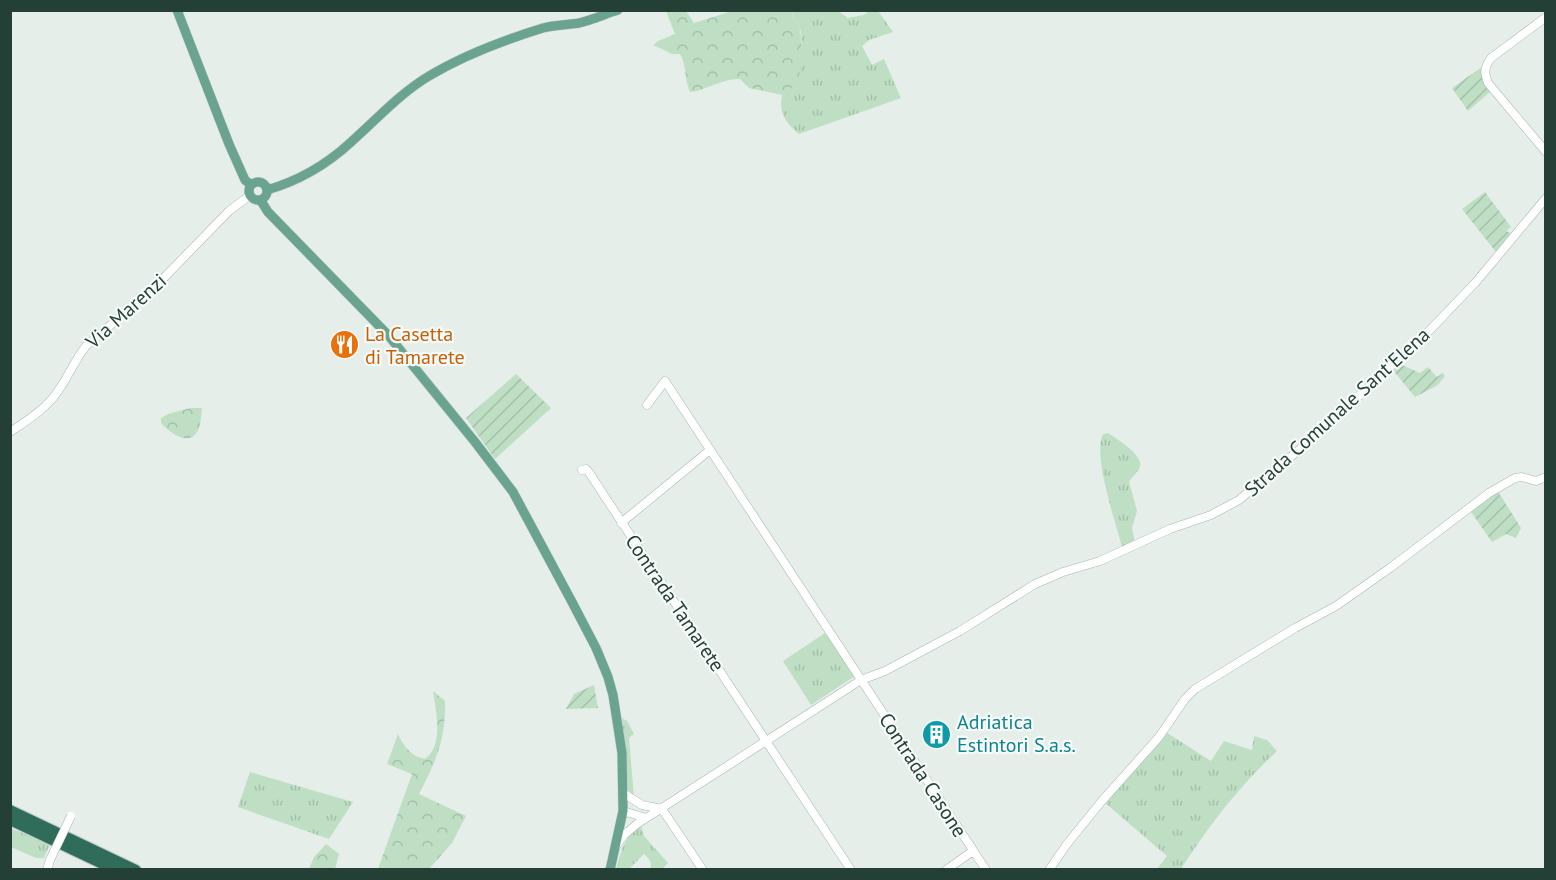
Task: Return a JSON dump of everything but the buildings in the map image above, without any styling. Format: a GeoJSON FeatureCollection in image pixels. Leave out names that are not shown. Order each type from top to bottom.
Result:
{"type":"FeatureCollection","features":[{"type":"Feature","properties":{"kind":"highway"},"geometry":{"type":"LineString","coordinates":[[13,816],[115,870]]}},
{"type":"Feature","properties":{"kind":"highway"},"geometry":{"type":"LineString","coordinates":[[13,816],[136,870]]}},
{"type":"Feature","properties":{"kind":"main road"},"geometry":{"type":"LineString","coordinates":[[177,10],[229,144],[245,180],[251,185]]}},
{"type":"Feature","properties":{"kind":"main road"},"geometry":{"type":"LineString","coordinates":[[267,190],[291,183],[316,168],[350,143],[400,96],[451,63],[472,53],[545,28],[579,22],[618,10]]}},
{"type":"Feature","properties":{"kind":"main road"},"geometry":{"type":"LineString","coordinates":[[261,201],[266,196],[267,190],[262,183],[256,182],[248,190],[249,196],[261,201],[268,212],[388,335],[513,492],[596,648],[613,695],[622,753],[623,811],[610,870]]}},
{"type":"Feature","properties":{"kind":"street"},"geometry":{"type":"LineString","coordinates":[[1545,17],[1491,58],[1485,67],[1484,74],[1488,83],[1545,152]]}},
{"type":"Feature","properties":{"kind":"street","name":"Via Marenzi"},"geometry":{"type":"LineString","coordinates":[[10,432],[44,409],[58,392],[86,346],[154,288],[229,211],[249,196]]}},
{"type":"Feature","properties":{"kind":"street","name":"Strada Comunale Sant'Elena"},"geometry":{"type":"LineString","coordinates":[[616,845],[624,835],[646,818],[861,680],[885,671],[960,632],[1035,584],[1100,561],[1170,529],[1211,515],[1239,500],[1312,439],[1430,330],[1476,282],[1545,198]]}},
{"type":"Feature","properties":{"kind":"street","name":"Contrada Casone"},"geometry":{"type":"LineString","coordinates":[[647,405],[665,381],[986,870]]}},
{"type":"Feature","properties":{"kind":"street"},"geometry":{"type":"LineString","coordinates":[[621,523],[710,450]]}},
{"type":"Feature","properties":{"kind":"street","name":"Contrada Tamarete"},"geometry":{"type":"LineString","coordinates":[[582,470],[588,471],[851,870]]}},
{"type":"Feature","properties":{"kind":"street"},"geometry":{"type":"LineString","coordinates":[[1049,870],[1067,844],[1159,737],[1185,699],[1195,689],[1295,628],[1336,606],[1498,488],[1515,478],[1522,477],[1536,481],[1545,477]]}},
{"type":"Feature","properties":{"kind":"street"},"geometry":{"type":"LineString","coordinates":[[623,794],[642,805],[662,809],[703,870]]}},
{"type":"Feature","properties":{"kind":"street"},"geometry":{"type":"LineString","coordinates":[[623,811],[642,805]]}},
{"type":"Feature","properties":{"kind":"street"},"geometry":{"type":"LineString","coordinates":[[623,811],[646,818]]}},
{"type":"Feature","properties":{"kind":"street"},"geometry":{"type":"LineString","coordinates":[[47,870],[71,816]]}},
{"type":"Feature","properties":{"kind":"street"},"geometry":{"type":"LineString","coordinates":[[946,870],[973,850]]}},
{"type":"Feature","properties":{"kind":"green space"},"geometry":{"type":"Polygon","coordinates":[[[666,11],[686,11],[694,23],[732,11],[792,11],[801,37],[800,69],[797,82],[782,95],[749,88],[740,79],[727,80],[690,92],[680,54],[672,54],[654,45],[675,34],[666,11]]]}},
{"type":"Feature","properties":{"kind":"green space"},"geometry":{"type":"Polygon","coordinates":[[[792,11],[838,11],[848,18],[864,15],[869,11],[878,11],[893,32],[869,40],[862,46],[872,65],[884,59],[901,98],[799,134],[790,126],[781,107],[782,95],[791,89],[801,46],[801,32],[792,11]]]}},
{"type":"Feature","properties":{"kind":"green space"},"geometry":{"type":"Polygon","coordinates":[[[1482,67],[1492,90],[1468,111],[1452,88],[1482,67]]]}},
{"type":"Feature","properties":{"kind":"green space"},"geometry":{"type":"Polygon","coordinates":[[[1485,192],[1511,227],[1506,231],[1511,233],[1496,252],[1462,209],[1485,192]]]}},
{"type":"Feature","properties":{"kind":"green space"},"geometry":{"type":"Polygon","coordinates":[[[1398,363],[1420,373],[1428,367],[1437,377],[1443,373],[1445,376],[1438,385],[1415,397],[1392,369],[1398,363]]]}},
{"type":"Feature","properties":{"kind":"green space"},"geometry":{"type":"Polygon","coordinates":[[[516,374],[551,408],[495,459],[466,418],[516,374]]]}},
{"type":"Feature","properties":{"kind":"green space"},"geometry":{"type":"Polygon","coordinates":[[[190,408],[202,408],[199,427],[193,436],[184,438],[179,436],[161,423],[161,418],[168,414],[190,408]]]}},
{"type":"Feature","properties":{"kind":"green space"},"geometry":{"type":"Polygon","coordinates":[[[1108,433],[1138,457],[1140,462],[1139,468],[1129,482],[1137,511],[1132,528],[1135,542],[1122,547],[1100,457],[1103,434],[1108,433]]]}},
{"type":"Feature","properties":{"kind":"green space"},"geometry":{"type":"Polygon","coordinates":[[[1497,490],[1521,528],[1516,538],[1506,534],[1492,542],[1469,509],[1497,490]]]}},
{"type":"Feature","properties":{"kind":"green space"},"geometry":{"type":"Polygon","coordinates":[[[825,633],[855,676],[811,705],[783,661],[825,633]]]}},
{"type":"Feature","properties":{"kind":"green space"},"geometry":{"type":"Polygon","coordinates":[[[594,685],[598,708],[566,709],[574,694],[594,685]]]}},
{"type":"Feature","properties":{"kind":"green space"},"geometry":{"type":"Polygon","coordinates":[[[433,691],[445,701],[444,727],[435,760],[419,794],[466,816],[452,843],[429,869],[378,869],[412,774],[387,764],[398,734],[405,747],[416,756],[425,759],[431,753],[437,737],[433,691]]]}},
{"type":"Feature","properties":{"kind":"green space"},"geometry":{"type":"Polygon","coordinates":[[[622,718],[627,721],[634,734],[629,738],[634,797],[627,789],[622,718]]]}},
{"type":"Feature","properties":{"kind":"green space"},"geometry":{"type":"Polygon","coordinates":[[[1164,731],[1211,761],[1224,741],[1252,750],[1254,736],[1267,740],[1277,751],[1225,807],[1181,869],[1157,869],[1167,856],[1104,802],[1164,731]]]}},
{"type":"Feature","properties":{"kind":"green space"},"geometry":{"type":"Polygon","coordinates":[[[250,772],[353,802],[329,839],[238,807],[250,772]]]}},
{"type":"Feature","properties":{"kind":"green space"},"geometry":{"type":"Polygon","coordinates":[[[641,826],[644,836],[668,863],[662,869],[650,869],[650,861],[644,854],[629,869],[616,870],[627,840],[641,826]]]}},
{"type":"Feature","properties":{"kind":"green space"},"geometry":{"type":"Polygon","coordinates":[[[10,828],[50,844],[44,858],[36,858],[11,847],[10,828]]]}},
{"type":"Feature","properties":{"kind":"green space"},"geometry":{"type":"Polygon","coordinates":[[[326,844],[339,854],[335,869],[309,869],[314,857],[326,844]]]}},
{"type":"Feature","properties":{"kind":"place","name":"La Casetta di Tamarete"},"geometry":{"type":"Point","coordinates":[344,345]}},
{"type":"Feature","properties":{"kind":"place","name":"Adriatica Estintori S.a.s."},"geometry":{"type":"Point","coordinates":[936,734]}}]}
